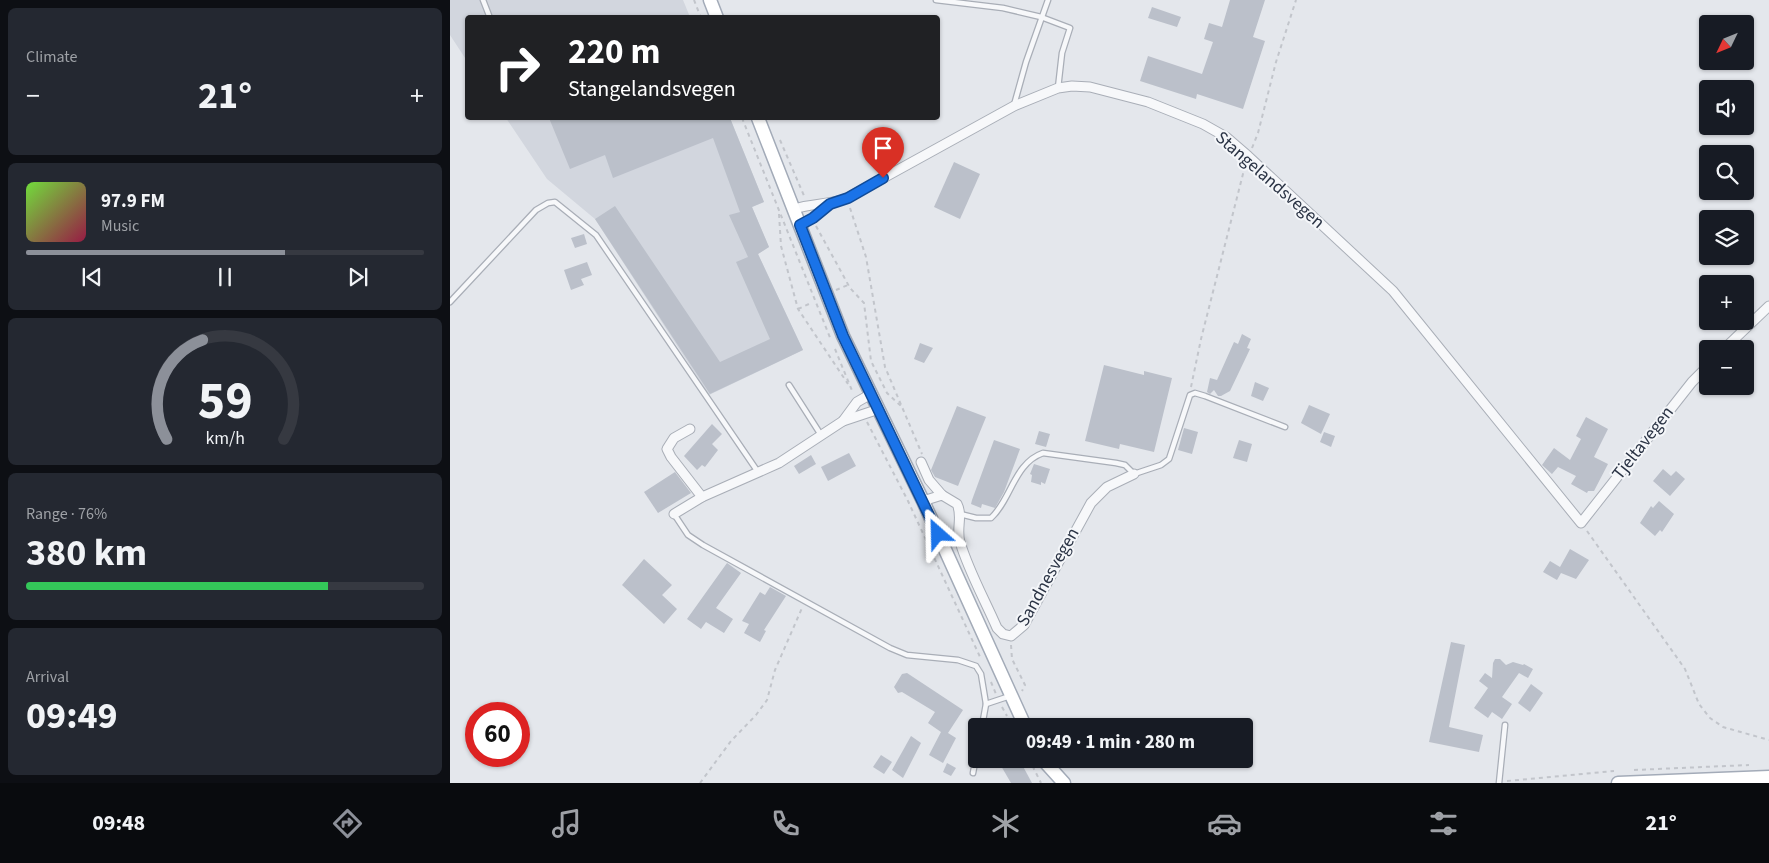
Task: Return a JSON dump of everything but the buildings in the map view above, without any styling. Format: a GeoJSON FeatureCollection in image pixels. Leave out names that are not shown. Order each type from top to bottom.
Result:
{"type":"FeatureCollection","features":[{"type":"Feature","properties":{"kind":"main road"},"geometry":{"type":"LineString","coordinates":[[710,0],[716,15]]}},
{"type":"Feature","properties":{"kind":"main road"},"geometry":{"type":"LineString","coordinates":[[759,120],[843,336],[923,501],[1021,718]]}},
{"type":"Feature","properties":{"kind":"main road"},"geometry":{"type":"LineString","coordinates":[[1048,768],[1056,783]]}},
{"type":"Feature","properties":{"kind":"main road"},"geometry":{"type":"LineString","coordinates":[[1051,768],[1064,783]]}},
{"type":"Feature","properties":{"kind":"main road"},"geometry":{"type":"LineString","coordinates":[[1618,783],[1769,777]]}},
{"type":"Feature","properties":{"kind":"street","name":"Stangelandsvegen"},"geometry":{"type":"LineString","coordinates":[[794,209],[807,205],[830,204],[848,198],[1014,106],[1058,88],[1090,87],[1148,102],[1203,124],[1226,137],[1394,291],[1581,523]]}},
{"type":"Feature","properties":{"kind":"street","name":"Stangelandsvegen"},"geometry":{"type":"LineString","coordinates":[[800,225],[813,218],[830,204]]}},
{"type":"Feature","properties":{"kind":"street"},"geometry":{"type":"LineString","coordinates":[[1733,340],[1769,306]]}},
{"type":"Feature","properties":{"kind":"street","name":"Tjeltavegen"},"geometry":{"type":"LineString","coordinates":[[1581,523],[1699,375]]}},
{"type":"Feature","properties":{"kind":"street"},"geometry":{"type":"LineString","coordinates":[[842,422],[857,402],[871,394]]}},
{"type":"Feature","properties":{"kind":"street"},"geometry":{"type":"LineString","coordinates":[[674,514],[702,497],[780,463],[842,422],[878,409]]}},
{"type":"Feature","properties":{"kind":"street"},"geometry":{"type":"LineString","coordinates":[[690,429],[674,438],[668,449],[671,457],[702,497]]}},
{"type":"Feature","properties":{"kind":"street"},"geometry":{"type":"LineString","coordinates":[[921,462],[929,480],[942,495],[955,501],[960,514]]}},
{"type":"Feature","properties":{"kind":"street","name":"Sandnesvegen"},"geometry":{"type":"LineString","coordinates":[[960,514],[958,532],[962,550],[997,628],[1003,634],[1009,636],[1016,633],[1024,625],[1090,503],[1107,487],[1134,474]]}},
{"type":"Feature","properties":{"kind":"street"},"geometry":{"type":"LineString","coordinates":[[923,501],[942,495]]}},
{"type":"Feature","properties":{"kind":"lane"},"geometry":{"type":"LineString","coordinates":[[483,0],[489,15]]}},
{"type":"Feature","properties":{"kind":"lane"},"geometry":{"type":"LineString","coordinates":[[936,0],[1003,8],[1041,17],[1070,28],[1062,52],[1058,88]]}},
{"type":"Feature","properties":{"kind":"lane"},"geometry":{"type":"LineString","coordinates":[[1014,106],[1048,0]]}},
{"type":"Feature","properties":{"kind":"lane"},"geometry":{"type":"LineString","coordinates":[[450,302],[536,210],[548,203],[555,202],[561,205],[596,235],[759,473]]}},
{"type":"Feature","properties":{"kind":"lane"},"geometry":{"type":"LineString","coordinates":[[789,385],[822,436]]}},
{"type":"Feature","properties":{"kind":"lane"},"geometry":{"type":"LineString","coordinates":[[960,514],[976,518],[991,518],[1001,509],[1017,476],[1030,462],[1043,453],[1125,465],[1134,474],[1161,465],[1169,459],[1190,394],[1196,393],[1206,396],[1285,427]]}},
{"type":"Feature","properties":{"kind":"lane"},"geometry":{"type":"LineString","coordinates":[[674,514],[694,540],[866,635],[907,655],[968,662],[976,666],[981,674],[986,704],[983,718]]}},
{"type":"Feature","properties":{"kind":"lane"},"geometry":{"type":"LineString","coordinates":[[986,704],[1011,695]]}},
{"type":"Feature","properties":{"kind":"lane"},"geometry":{"type":"LineString","coordinates":[[1499,783],[1505,725]]}},
{"type":"Feature","properties":{"kind":"lane"},"geometry":{"type":"LineString","coordinates":[[973,773],[974,768]]}},
{"type":"Feature","properties":{"kind":"path"},"geometry":{"type":"LineString","coordinates":[[694,0],[700,15]]}},
{"type":"Feature","properties":{"kind":"path"},"geometry":{"type":"LineString","coordinates":[[1190,394],[1201,339],[1248,156],[1258,133],[1276,62],[1296,0]]}},
{"type":"Feature","properties":{"kind":"path"},"geometry":{"type":"LineString","coordinates":[[780,140],[807,205]]}},
{"type":"Feature","properties":{"kind":"path"},"geometry":{"type":"LineString","coordinates":[[848,198],[866,257],[885,367],[893,383],[900,406],[920,449],[921,462]]}},
{"type":"Feature","properties":{"kind":"path"},"geometry":{"type":"LineString","coordinates":[[779,212],[781,246],[798,310],[850,386]]}},
{"type":"Feature","properties":{"kind":"path"},"geometry":{"type":"LineString","coordinates":[[813,218],[848,285],[860,298],[865,308],[874,367],[887,393],[900,406]]}},
{"type":"Feature","properties":{"kind":"path"},"geometry":{"type":"LineString","coordinates":[[834,291],[848,285]]}},
{"type":"Feature","properties":{"kind":"path"},"geometry":{"type":"LineString","coordinates":[[798,310],[809,304]]}},
{"type":"Feature","properties":{"kind":"path"},"geometry":{"type":"LineString","coordinates":[[1581,523],[1685,669],[1699,704],[1710,718],[1723,727],[1769,740]]}},
{"type":"Feature","properties":{"kind":"path"},"geometry":{"type":"LineString","coordinates":[[700,783],[731,741],[756,715],[767,700],[775,670],[804,601]]}},
{"type":"Feature","properties":{"kind":"path"},"geometry":{"type":"LineString","coordinates":[[1009,636],[1012,659],[1025,685],[1022,691],[1011,695]]}},
{"type":"Feature","properties":{"kind":"path"},"geometry":{"type":"LineString","coordinates":[[1033,768],[1041,783]]}},
{"type":"Feature","properties":{"kind":"shaded area"},"geometry":{"type":"Polygon","coordinates":[[[450,0],[683,0],[689,15],[465,15],[465,58],[450,35],[450,0]]]}},
{"type":"Feature","properties":{"kind":"shaded area"},"geometry":{"type":"Polygon","coordinates":[[[507,120],[731,120],[764,202],[752,207],[769,247],[758,254],[803,350],[709,395],[595,219],[547,179],[507,120]]]}},
{"type":"Feature","properties":{"kind":"route"},"geometry":{"type":"LineString","coordinates":[[883,178],[848,198],[830,204],[813,218],[800,225],[843,336],[938,534]]}}]}
